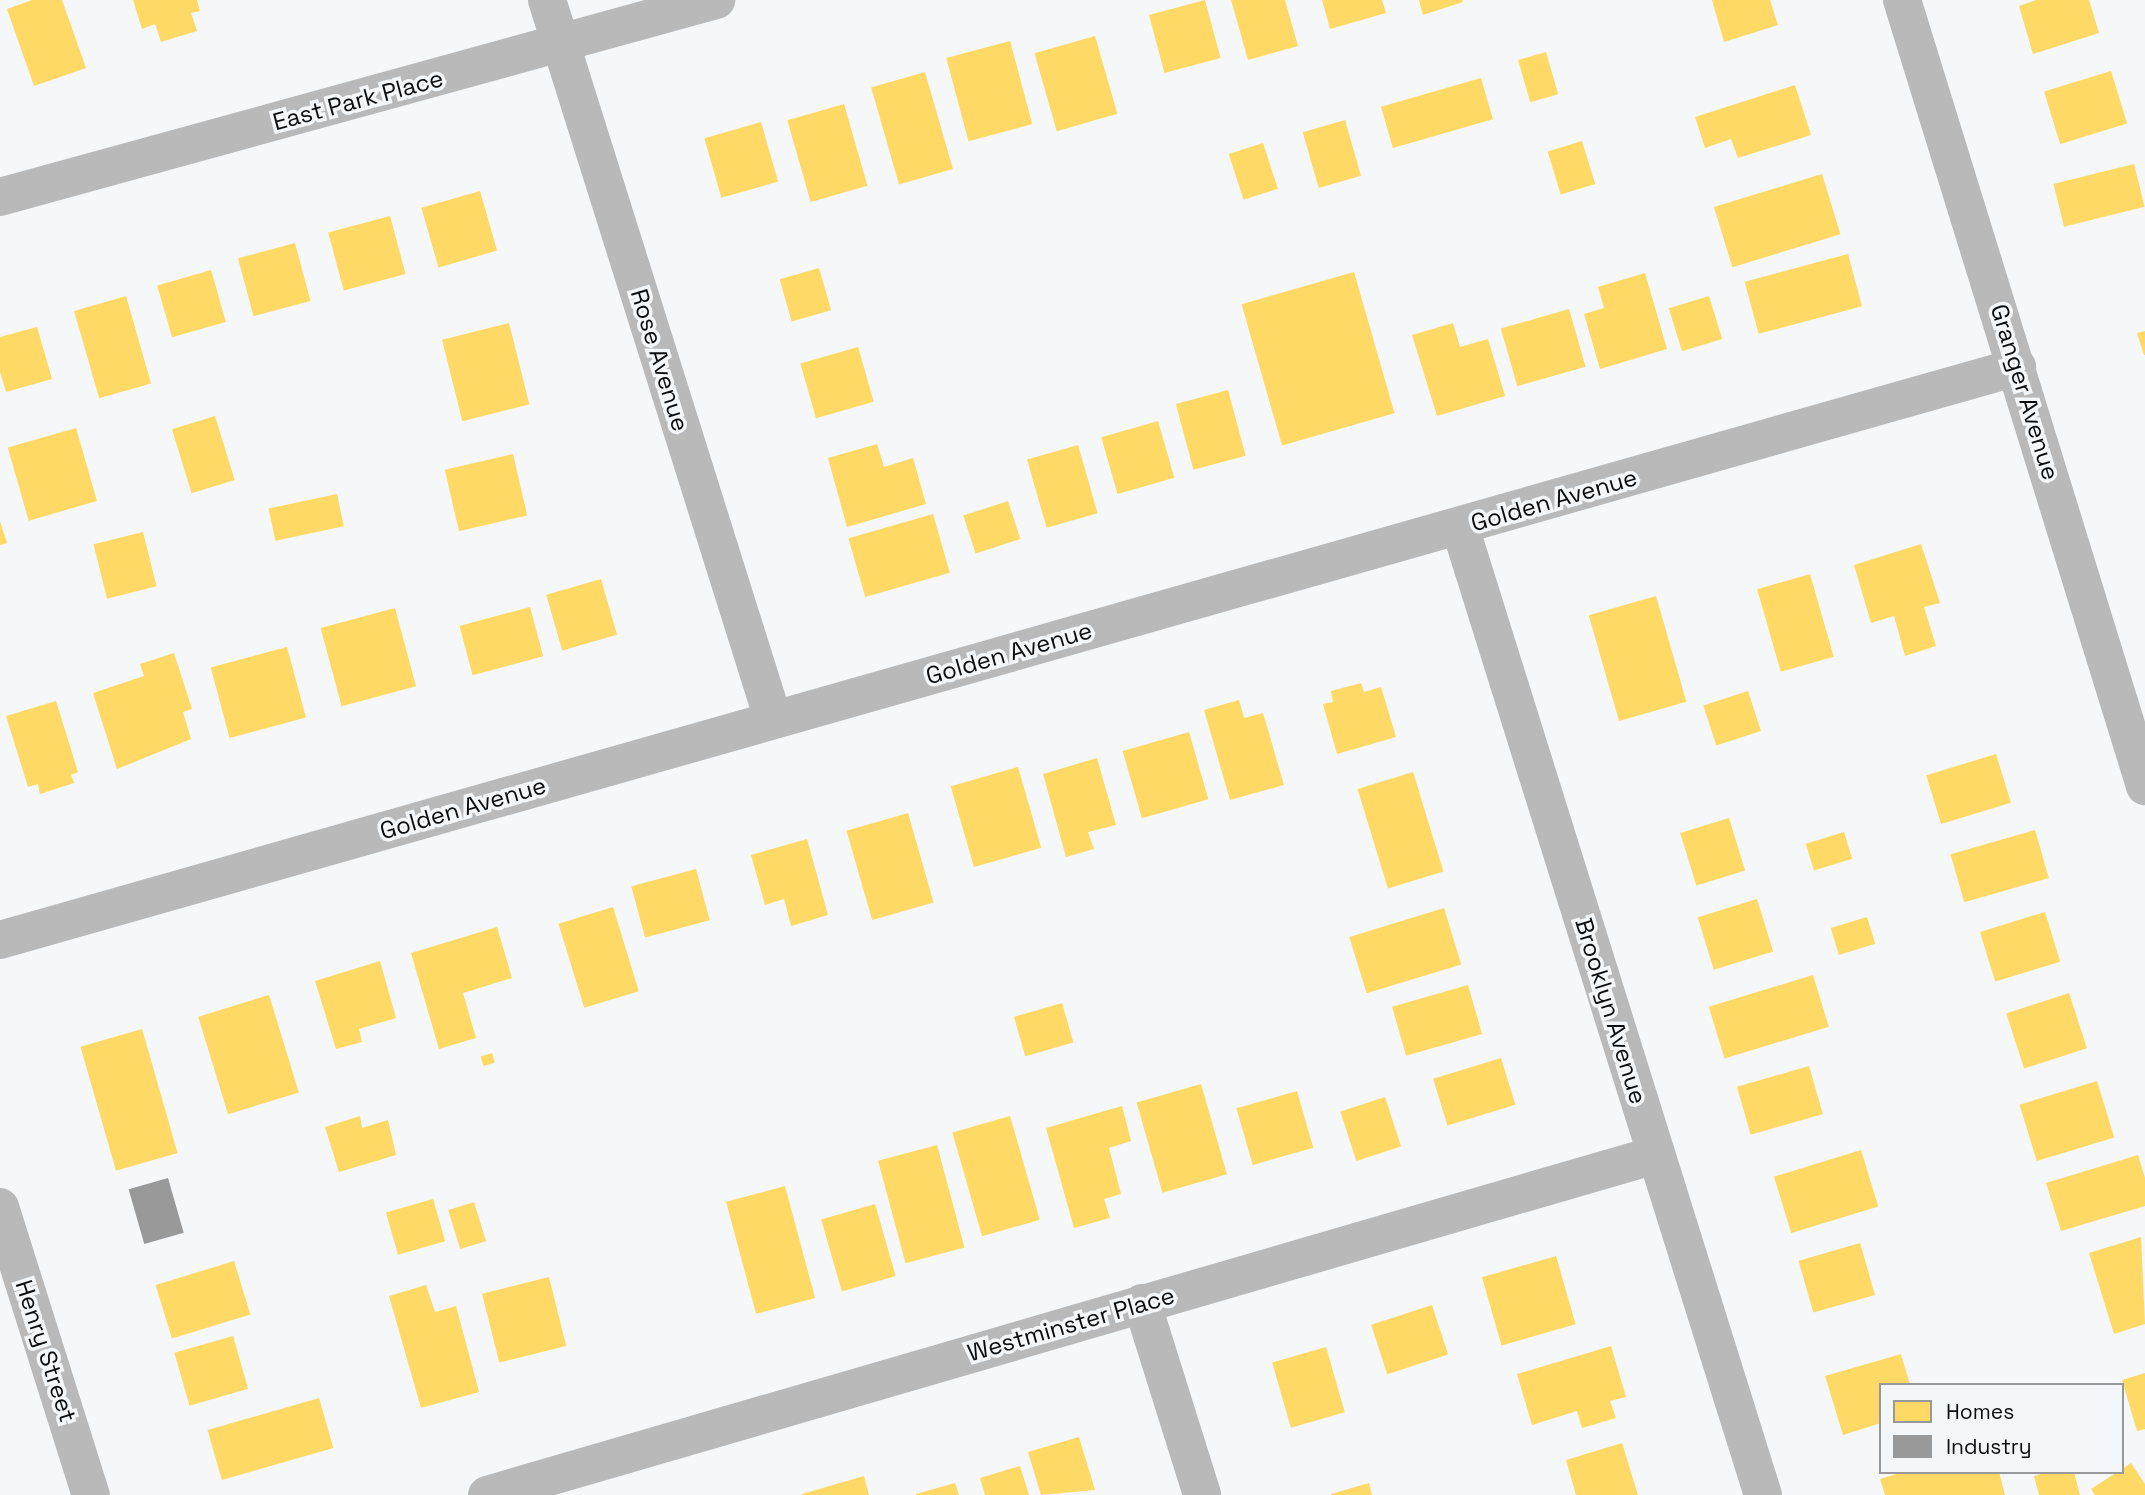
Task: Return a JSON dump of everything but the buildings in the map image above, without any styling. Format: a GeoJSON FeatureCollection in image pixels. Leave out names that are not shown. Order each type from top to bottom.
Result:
{"type":"FeatureCollection","features":[{"type":"Feature","properties":{"kind":"street","name":"Rose Avenue"},"geometry":{"type":"LineString","coordinates":[[547,0],[774,719]]}},
{"type":"Feature","properties":{"kind":"street","name":"East Park Place"},"geometry":{"type":"LineString","coordinates":[[0,197],[716,0]]}},
{"type":"Feature","properties":{"kind":"street","name":"Granger Avenue"},"geometry":{"type":"LineString","coordinates":[[1902,0],[2145,786]]}},
{"type":"Feature","properties":{"kind":"street","name":"Golden Avenue"},"geometry":{"type":"LineString","coordinates":[[0,940],[2017,367]]}},
{"type":"Feature","properties":{"kind":"street","name":"Brooklyn Avenue"},"geometry":{"type":"LineString","coordinates":[[1461,527],[1763,1495]]}},
{"type":"Feature","properties":{"kind":"street","name":"Westminster Place"},"geometry":{"type":"LineString","coordinates":[[487,1495],[1655,1155]]}},
{"type":"Feature","properties":{"kind":"street","name":"Henry Street"},"geometry":{"type":"LineString","coordinates":[[0,1207],[91,1495]]}},
{"type":"Feature","properties":{"kind":"street"},"geometry":{"type":"LineString","coordinates":[[1142,1303],[1202,1495]]}}]}
